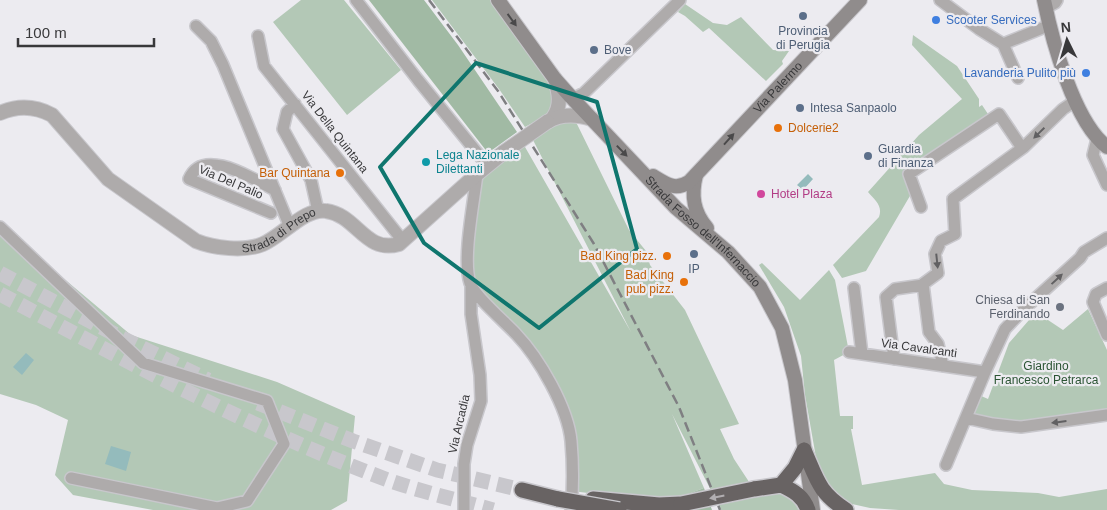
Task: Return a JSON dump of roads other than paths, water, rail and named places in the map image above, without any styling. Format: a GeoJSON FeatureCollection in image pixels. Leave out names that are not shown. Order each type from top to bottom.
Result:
{"type":"FeatureCollection","features":[{"type":"Feature","properties":{"kind":"highway"},"geometry":{"type":"LineString","coordinates":[[781,485],[795,468],[804,450]]}},
{"type":"Feature","properties":{"kind":"highway"},"geometry":{"type":"LineString","coordinates":[[804,450],[824,493],[846,510]]}},
{"type":"Feature","properties":{"kind":"highway"},"geometry":{"type":"LineString","coordinates":[[551,497],[592,498],[659,505],[681,504],[781,485],[800,496],[805,501],[808,510]]}},
{"type":"Feature","properties":{"kind":"highway"},"geometry":{"type":"LineString","coordinates":[[522,490],[619,510]]}},
{"type":"Feature","properties":{"kind":"main road","name":"Strada Fosso dell'Infernaccio"},"geometry":{"type":"LineString","coordinates":[[498,0],[555,78],[592,120],[676,208],[728,252],[760,287],[782,328],[795,380],[813,510]]}},
{"type":"Feature","properties":{"kind":"main road","name":"Via Palermo"},"geometry":{"type":"LineString","coordinates":[[696,175],[860,0]]}},
{"type":"Feature","properties":{"kind":"main road"},"geometry":{"type":"LineString","coordinates":[[1049,3],[1050,25],[1076,101],[1102,143]]}},
{"type":"Feature","properties":{"kind":"main road"},"geometry":{"type":"LineString","coordinates":[[640,170],[666,185],[672,186],[684,185],[696,175]]}},
{"type":"Feature","properties":{"kind":"main road"},"geometry":{"type":"LineString","coordinates":[[696,175],[693,195],[696,209],[704,225],[728,252]]}},
{"type":"Feature","properties":{"kind":"street"},"geometry":{"type":"LineString","coordinates":[[356,0],[418,80],[482,170]]}},
{"type":"Feature","properties":{"kind":"street"},"geometry":{"type":"LineString","coordinates":[[573,99],[584,94],[680,0]]}},
{"type":"Feature","properties":{"kind":"street"},"geometry":{"type":"LineString","coordinates":[[940,0],[1003,44],[1018,78]]}},
{"type":"Feature","properties":{"kind":"street"},"geometry":{"type":"LineString","coordinates":[[1003,44],[1050,25]]}},
{"type":"Feature","properties":{"kind":"street","name":"Via Del Palio"},"geometry":{"type":"LineString","coordinates":[[196,26],[211,41],[223,65],[290,226]]}},
{"type":"Feature","properties":{"kind":"street","name":"Via Della Quintana"},"geometry":{"type":"LineString","coordinates":[[258,36],[264,66],[403,240]]}},
{"type":"Feature","properties":{"kind":"street"},"geometry":{"type":"LineString","coordinates":[[550,120],[557,113],[560,102],[555,78]]}},
{"type":"Feature","properties":{"kind":"street"},"geometry":{"type":"LineString","coordinates":[[894,359],[886,297],[895,288],[923,285],[938,273],[936,254],[941,240],[955,234],[953,199],[1022,148],[1063,109],[1076,101]]}},
{"type":"Feature","properties":{"kind":"street"},"geometry":{"type":"LineString","coordinates":[[295,104],[287,112],[283,129],[311,180],[318,211]]}},
{"type":"Feature","properties":{"kind":"street","name":"Strada di Prepo"},"geometry":{"type":"LineString","coordinates":[[0,113],[11,108],[28,107],[42,110],[52,115],[108,179],[196,241],[209,246],[234,248],[263,244],[308,214],[325,210],[346,219],[371,241],[380,246],[389,247],[399,244],[482,170],[550,120],[567,115],[576,115],[592,120]]}},
{"type":"Feature","properties":{"kind":"street"},"geometry":{"type":"LineString","coordinates":[[921,207],[909,174],[999,114],[1022,148]]}},
{"type":"Feature","properties":{"kind":"street"},"geometry":{"type":"LineString","coordinates":[[1102,143],[1093,155],[1107,185]]}},
{"type":"Feature","properties":{"kind":"street","name":"Via Del Palio"},"geometry":{"type":"LineString","coordinates":[[271,213],[189,179],[192,172],[200,165],[215,163],[246,175],[275,190]]}},
{"type":"Feature","properties":{"kind":"street","name":"Via Arcadia"},"geometry":{"type":"LineString","coordinates":[[464,510],[465,454],[481,401],[480,376],[471,314],[471,285],[467,267],[482,170]]}},
{"type":"Feature","properties":{"kind":"street"},"geometry":{"type":"LineString","coordinates":[[0,227],[143,363],[267,401],[284,444],[247,501],[217,508],[71,478]]}},
{"type":"Feature","properties":{"kind":"street"},"geometry":{"type":"LineString","coordinates":[[946,465],[985,372],[1006,329],[1025,308],[1084,252],[1107,238]]}},
{"type":"Feature","properties":{"kind":"street"},"geometry":{"type":"LineString","coordinates":[[1076,261],[1107,245]]}},
{"type":"Feature","properties":{"kind":"street"},"geometry":{"type":"LineString","coordinates":[[471,285],[480,297],[518,336],[546,374],[564,413],[571,440],[572,491],[570,510]]}},
{"type":"Feature","properties":{"kind":"street"},"geometry":{"type":"LineString","coordinates":[[923,285],[929,332],[938,344],[943,366]]}},
{"type":"Feature","properties":{"kind":"street"},"geometry":{"type":"LineString","coordinates":[[854,288],[862,354]]}},
{"type":"Feature","properties":{"kind":"street"},"geometry":{"type":"LineString","coordinates":[[1107,288],[1096,294],[1093,302],[1102,315],[1107,335]]}},
{"type":"Feature","properties":{"kind":"street","name":"Via Cavalcanti"},"geometry":{"type":"LineString","coordinates":[[849,352],[985,372]]}},
{"type":"Feature","properties":{"kind":"street"},"geometry":{"type":"LineString","coordinates":[[966,418],[993,424],[1021,426],[1107,415]]}},
{"type":"Feature","properties":{"kind":"water"},"geometry":{"type":"Polygon","coordinates":[[[808,174],[813,179],[803,190],[797,185],[808,174]]]}},
{"type":"Feature","properties":{"kind":"water"},"geometry":{"type":"Polygon","coordinates":[[[26,353],[34,360],[22,375],[13,367],[26,353]]]}},
{"type":"Feature","properties":{"kind":"water"},"geometry":{"type":"Polygon","coordinates":[[[111,446],[131,452],[126,471],[105,464],[111,446]]]}},
{"type":"Feature","properties":{"kind":"tunnel"},"geometry":{"type":"LineString","coordinates":[[0,273],[122,338],[208,380]]}},
{"type":"Feature","properties":{"kind":"tunnel"},"geometry":{"type":"LineString","coordinates":[[0,294],[191,393],[288,439],[388,480],[493,510]]}},
{"type":"Feature","properties":{"kind":"tunnel"},"geometry":{"type":"LineString","coordinates":[[258,403],[353,441],[437,470],[522,490]]}},
{"type":"Feature","properties":{"kind":"railway"},"geometry":{"type":"LineString","coordinates":[[429,0],[498,91],[594,244],[679,407],[720,510]]}},
{"type":"Feature","properties":{"kind":"place","name":"Provincia di Perugia"},"geometry":{"type":"Point","coordinates":[803,16]}},
{"type":"Feature","properties":{"kind":"place","name":"Scooter Services"},"geometry":{"type":"Point","coordinates":[936,20]}},
{"type":"Feature","properties":{"kind":"place","name":"Bove"},"geometry":{"type":"Point","coordinates":[594,50]}},
{"type":"Feature","properties":{"kind":"place","name":"Lavanderia Pulito più"},"geometry":{"type":"Point","coordinates":[1086,73]}},
{"type":"Feature","properties":{"kind":"place","name":"Intesa Sanpaolo"},"geometry":{"type":"Point","coordinates":[800,108]}},
{"type":"Feature","properties":{"kind":"place","name":"Dolcerie2"},"geometry":{"type":"Point","coordinates":[778,128]}},
{"type":"Feature","properties":{"kind":"place","name":"Guardia di Finanza"},"geometry":{"type":"Point","coordinates":[868,156]}},
{"type":"Feature","properties":{"kind":"place","name":"Lega Nazionale Dilettanti"},"geometry":{"type":"Point","coordinates":[426,162]}},
{"type":"Feature","properties":{"kind":"place","name":"Bar Quintana"},"geometry":{"type":"Point","coordinates":[340,173]}},
{"type":"Feature","properties":{"kind":"place","name":"Hotel Plaza"},"geometry":{"type":"Point","coordinates":[761,194]}},
{"type":"Feature","properties":{"kind":"place","name":"IP"},"geometry":{"type":"Point","coordinates":[694,254]}},
{"type":"Feature","properties":{"kind":"place","name":"Bad King pizz."},"geometry":{"type":"Point","coordinates":[667,256]}},
{"type":"Feature","properties":{"kind":"place","name":"Bad King pub pizz."},"geometry":{"type":"Point","coordinates":[684,282]}},
{"type":"Feature","properties":{"kind":"place","name":"Chiesa di San Ferdinando"},"geometry":{"type":"Point","coordinates":[1060,307]}},
{"type":"Feature","properties":{"kind":"park label","name":"Giardino Francesco Petrarca"},"geometry":{"type":"Point","coordinates":[1046,373]}}]}
